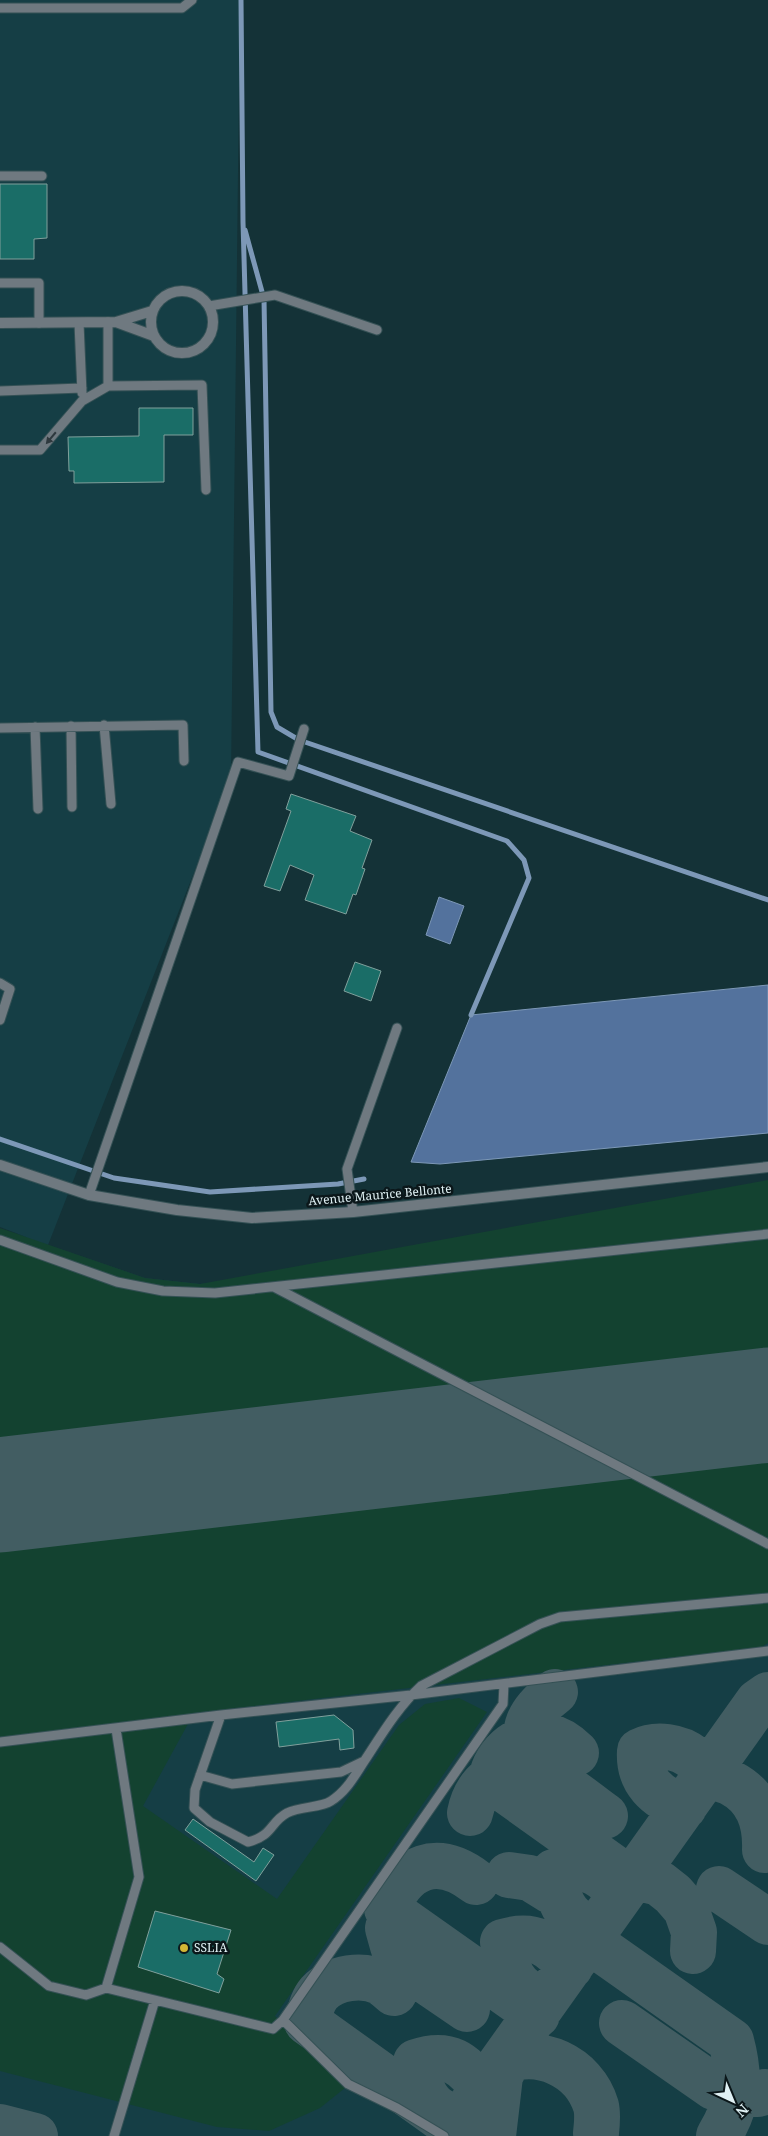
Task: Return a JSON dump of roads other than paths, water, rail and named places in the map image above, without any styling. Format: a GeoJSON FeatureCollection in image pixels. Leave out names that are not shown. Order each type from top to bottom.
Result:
{"type":"FeatureCollection","features":[{"type":"Feature","properties":{"kind":"street"},"geometry":{"type":"LineString","coordinates":[[176,291],[194,294],[202,298],[208,306],[212,317],[212,327],[209,338],[197,349],[181,353],[171,352],[158,343],[151,326],[152,311],[161,299],[176,291]]}},
{"type":"Feature","properties":{"kind":"street"},"geometry":{"type":"LineString","coordinates":[[0,323],[112,322],[152,311]]}},
{"type":"Feature","properties":{"kind":"street"},"geometry":{"type":"LineString","coordinates":[[112,322],[154,336]]}},
{"type":"Feature","properties":{"kind":"street","name":"Avenue Maurice Bellonte"},"geometry":{"type":"LineString","coordinates":[[0,1165],[89,1195],[177,1210],[252,1218],[353,1212],[768,1167]]}},
{"type":"Feature","properties":{"kind":"lane"},"geometry":{"type":"LineString","coordinates":[[0,8],[182,8],[192,0]]}},
{"type":"Feature","properties":{"kind":"lane"},"geometry":{"type":"LineString","coordinates":[[0,176],[42,176]]}},
{"type":"Feature","properties":{"kind":"lane"},"geometry":{"type":"LineString","coordinates":[[0,283],[39,283],[39,323]]}},
{"type":"Feature","properties":{"kind":"lane"},"geometry":{"type":"LineString","coordinates":[[208,306],[275,295],[377,330]]}},
{"type":"Feature","properties":{"kind":"lane"},"geometry":{"type":"LineString","coordinates":[[108,386],[112,322]]}},
{"type":"Feature","properties":{"kind":"lane"},"geometry":{"type":"LineString","coordinates":[[79,323],[82,400]]}},
{"type":"Feature","properties":{"kind":"lane"},"geometry":{"type":"LineString","coordinates":[[0,450],[40,450],[82,400],[108,386],[202,385],[206,490]]}},
{"type":"Feature","properties":{"kind":"lane"},"geometry":{"type":"LineString","coordinates":[[0,391],[82,388]]}},
{"type":"Feature","properties":{"kind":"lane"},"geometry":{"type":"LineString","coordinates":[[104,725],[111,804]]}},
{"type":"Feature","properties":{"kind":"lane"},"geometry":{"type":"LineString","coordinates":[[0,728],[183,725],[184,761]]}},
{"type":"Feature","properties":{"kind":"lane"},"geometry":{"type":"LineString","coordinates":[[71,726],[72,806]]}},
{"type":"Feature","properties":{"kind":"lane"},"geometry":{"type":"LineString","coordinates":[[35,727],[38,809]]}},
{"type":"Feature","properties":{"kind":"lane"},"geometry":{"type":"LineString","coordinates":[[89,1195],[238,762],[289,776],[304,729]]}},
{"type":"Feature","properties":{"kind":"lane"},"geometry":{"type":"LineString","coordinates":[[0,983],[10,989],[0,1020]]}},
{"type":"Feature","properties":{"kind":"lane"},"geometry":{"type":"LineString","coordinates":[[353,1212],[348,1171],[397,1028]]}},
{"type":"Feature","properties":{"kind":"lane"},"geometry":{"type":"LineString","coordinates":[[0,1240],[117,1282],[163,1291],[214,1293],[768,1234]]}},
{"type":"Feature","properties":{"kind":"lane"},"geometry":{"type":"LineString","coordinates":[[274,1287],[768,1544]]}},
{"type":"Feature","properties":{"kind":"lane"},"geometry":{"type":"LineString","coordinates":[[221,1715],[195,1790],[194,1808],[210,1822],[248,1842],[261,1839],[285,1814],[299,1808],[330,1803],[347,1788],[411,1695],[421,1686],[540,1624],[560,1617],[768,1598]]}},
{"type":"Feature","properties":{"kind":"lane"},"geometry":{"type":"LineString","coordinates":[[0,1742],[221,1715],[504,1684],[768,1651]]}},
{"type":"Feature","properties":{"kind":"lane"},"geometry":{"type":"LineString","coordinates":[[0,1947],[49,1986],[86,1995],[106,1988],[273,2029],[283,2020],[503,1704],[504,1684]]}},
{"type":"Feature","properties":{"kind":"lane"},"geometry":{"type":"LineString","coordinates":[[106,1988],[139,1877],[116,1729]]}},
{"type":"Feature","properties":{"kind":"lane"},"geometry":{"type":"LineString","coordinates":[[200,1775],[232,1784],[341,1772],[364,1761]]}},
{"type":"Feature","properties":{"kind":"lane"},"geometry":{"type":"LineString","coordinates":[[114,2136],[155,2000]]}},
{"type":"Feature","properties":{"kind":"lane"},"geometry":{"type":"LineString","coordinates":[[283,2020],[348,2084],[397,2108],[444,2136]]}},
{"type":"Feature","properties":{"kind":"water"},"geometry":{"type":"Polygon","coordinates":[[[439,897],[464,906],[450,944],[426,935],[439,897]]]}},
{"type":"Feature","properties":{"kind":"water"},"geometry":{"type":"Polygon","coordinates":[[[768,985],[768,1133],[440,1164],[411,1162],[471,1015],[768,985]]]}},
{"type":"Feature","properties":{"kind":"waterway"},"geometry":{"type":"LineString","coordinates":[[241,0],[243,222],[258,752],[507,841],[524,860],[529,878],[471,1015]]}},
{"type":"Feature","properties":{"kind":"waterway"},"geometry":{"type":"LineString","coordinates":[[245,230],[264,299],[271,712],[277,727],[299,740],[768,900]]}},
{"type":"Feature","properties":{"kind":"waterway"},"geometry":{"type":"LineString","coordinates":[[0,1139],[114,1178],[210,1192],[338,1184],[364,1179]]}},
{"type":"Feature","properties":{"kind":"place","name":"SSLIA"},"geometry":{"type":"Point","coordinates":[184,1948]}}]}
